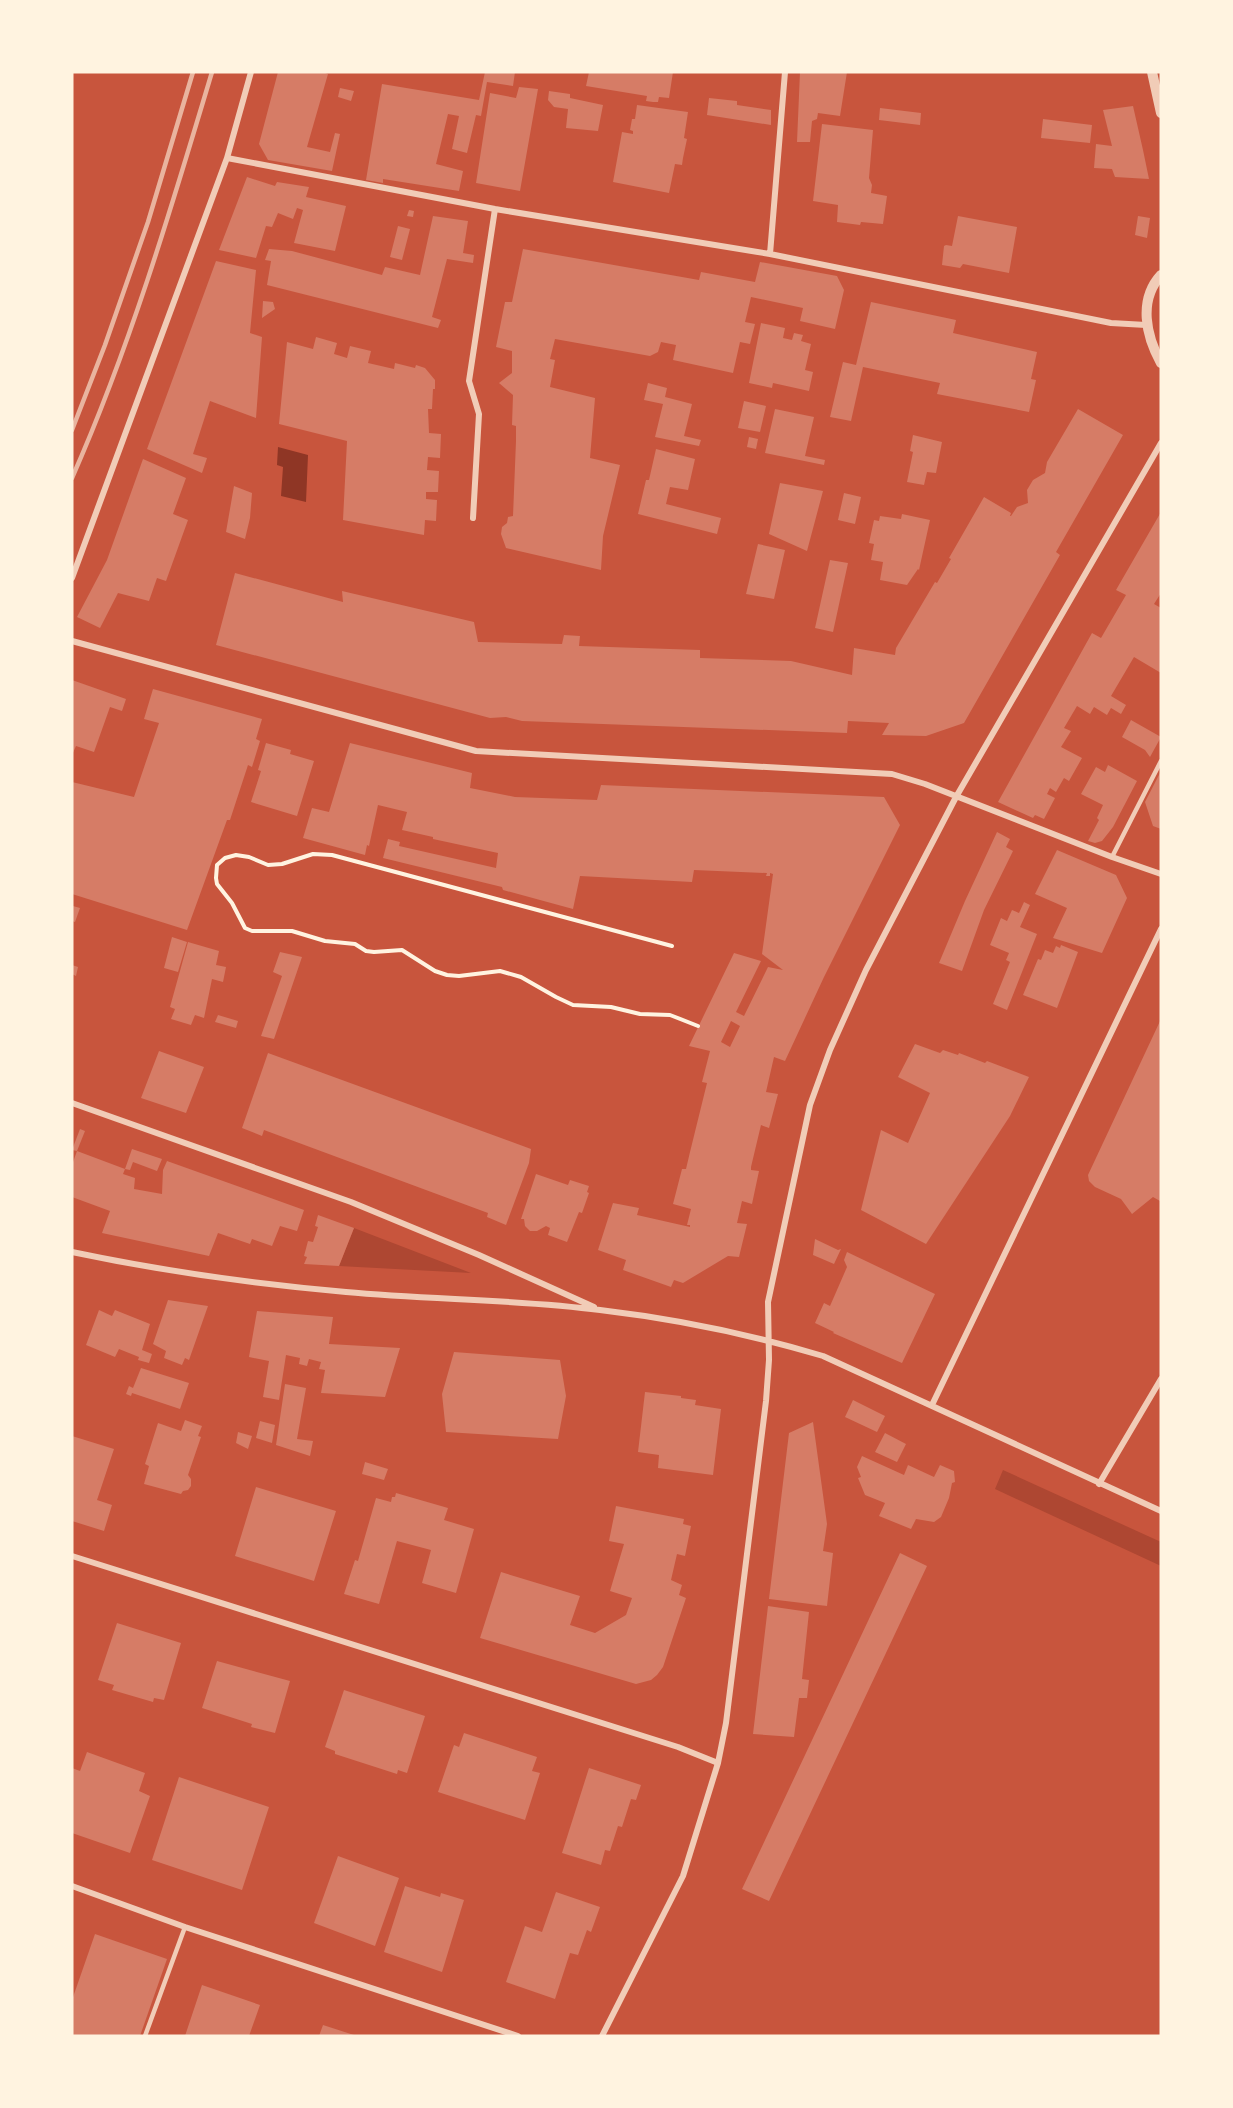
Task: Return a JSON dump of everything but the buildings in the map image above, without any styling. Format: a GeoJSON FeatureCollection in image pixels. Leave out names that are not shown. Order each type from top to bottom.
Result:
{"type":"FeatureCollection","features":[{"type":"Feature","properties":{"kind":"street"},"geometry":{"type":"LineString","coordinates":[[72,578],[227,158],[251,72]]}},
{"type":"Feature","properties":{"kind":"street"},"geometry":{"type":"LineString","coordinates":[[770,254],[785,72]]}},
{"type":"Feature","properties":{"kind":"street"},"geometry":{"type":"LineString","coordinates":[[1152,72],[1161,113]]}},
{"type":"Feature","properties":{"kind":"street"},"geometry":{"type":"LineString","coordinates":[[227,158],[495,209],[770,254],[1111,323],[1146,325]]}},
{"type":"Feature","properties":{"kind":"street"},"geometry":{"type":"LineString","coordinates":[[472,518],[479,414],[469,381],[495,209]]}},
{"type":"Feature","properties":{"kind":"street"},"geometry":{"type":"LineString","coordinates":[[1161,275],[1156,280],[1146,309],[1146,325],[1161,363]]}},
{"type":"Feature","properties":{"kind":"street"},"geometry":{"type":"LineString","coordinates":[[602,2036],[683,1876],[718,1763],[726,1723],[766,1401],[769,1360],[768,1302],[810,1105],[830,1050],[866,970],[956,797],[1161,443]]}},
{"type":"Feature","properties":{"kind":"street"},"geometry":{"type":"LineString","coordinates":[[72,641],[476,751],[892,774],[925,784],[1112,858],[1161,874]]}},
{"type":"Feature","properties":{"kind":"street"},"geometry":{"type":"LineString","coordinates":[[932,1405],[1161,928]]}},
{"type":"Feature","properties":{"kind":"street"},"geometry":{"type":"LineString","coordinates":[[72,1103],[351,1202],[479,1255],[600,1310]]}},
{"type":"Feature","properties":{"kind":"street"},"geometry":{"type":"LineString","coordinates":[[72,1252],[227,1278],[347,1292],[600,1310],[716,1327],[768,1339],[823,1356],[1161,1511]]}},
{"type":"Feature","properties":{"kind":"street"},"geometry":{"type":"LineString","coordinates":[[1099,1484],[1161,1379]]}},
{"type":"Feature","properties":{"kind":"street"},"geometry":{"type":"LineString","coordinates":[[72,1556],[678,1747],[718,1763]]}},
{"type":"Feature","properties":{"kind":"street"},"geometry":{"type":"LineString","coordinates":[[72,1886],[185,1927],[518,2036]]}},
{"type":"Feature","properties":{"kind":"lane"},"geometry":{"type":"LineString","coordinates":[[1112,858],[1161,761]]}},
{"type":"Feature","properties":{"kind":"lane"},"geometry":{"type":"LineString","coordinates":[[145,2036],[185,1927]]}},
{"type":"Feature","properties":{"kind":"path"},"geometry":{"type":"LineString","coordinates":[[672,945],[332,855],[303,856],[274,865],[236,855],[217,865],[215,872],[221,891],[232,903],[245,928],[252,931],[292,931],[325,941],[355,944],[366,951],[402,951],[435,971],[447,975],[459,976],[500,971],[521,977],[573,1005],[611,1007],[640,1014],[670,1016],[698,1026]]}},
{"type":"Feature","properties":{"kind":"shaded area"},"geometry":{"type":"Polygon","coordinates":[[[278,447],[308,455],[306,502],[281,496],[283,467],[277,465],[278,447]]]}},
{"type":"Feature","properties":{"kind":"shaded area"},"geometry":{"type":"Polygon","coordinates":[[[354,1228],[471,1273],[339,1266],[354,1228]]]}},
{"type":"Feature","properties":{"kind":"shaded area"},"geometry":{"type":"Polygon","coordinates":[[[1003,1470],[1161,1542],[1161,1566],[995,1489],[1003,1470]]]}},
{"type":"Feature","properties":{"kind":"railway"},"geometry":{"type":"LineString","coordinates":[[72,430],[105,345],[148,222],[193,72]]}},
{"type":"Feature","properties":{"kind":"railway"},"geometry":{"type":"LineString","coordinates":[[72,478],[113,379],[131,328],[212,72]]}}]}
